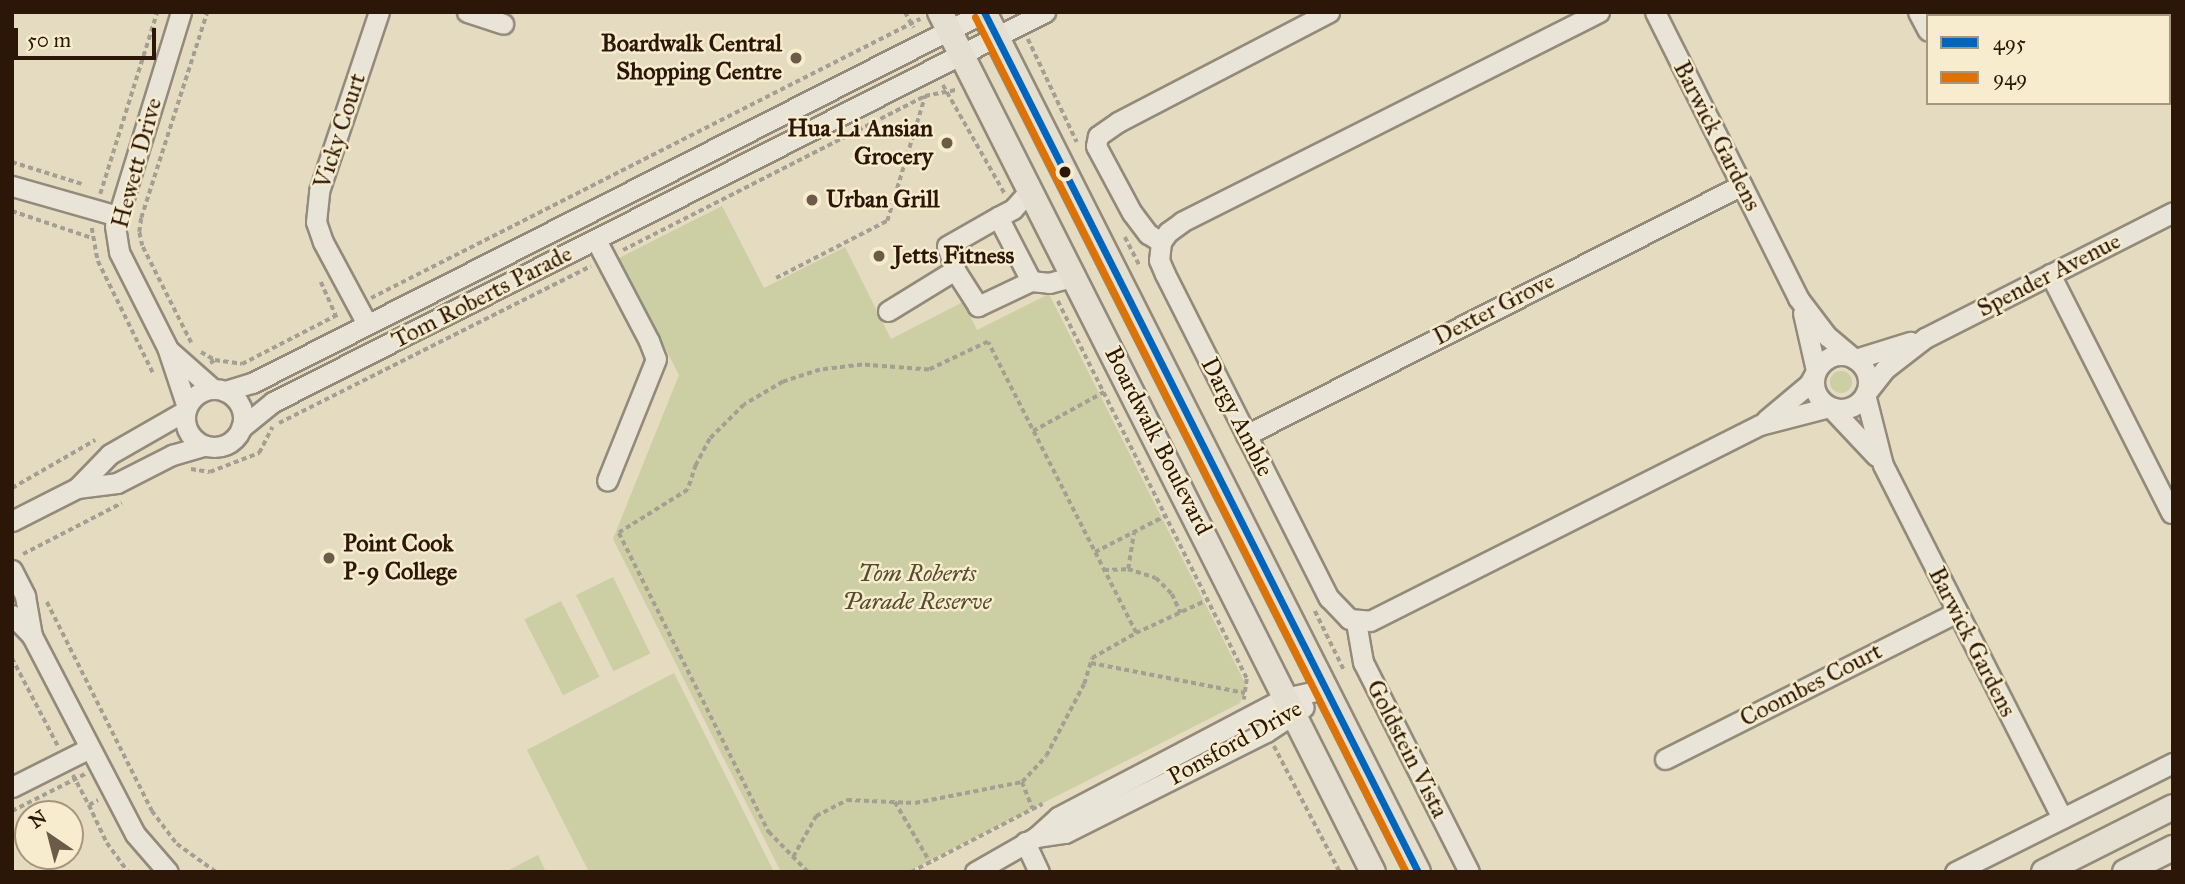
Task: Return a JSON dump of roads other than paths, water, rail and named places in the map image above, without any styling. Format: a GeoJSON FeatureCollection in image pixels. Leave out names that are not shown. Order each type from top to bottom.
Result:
{"type":"FeatureCollection","features":[{"type":"Feature","properties":{"kind":"main road","name":"Boardwalk Boulevard"},"geometry":{"type":"LineString","coordinates":[[984,12],[1418,872]]}},
{"type":"Feature","properties":{"kind":"main road","name":"Boardwalk Boulevard"},"geometry":{"type":"LineString","coordinates":[[937,20],[963,55],[976,79],[1373,872]]}},
{"type":"Feature","properties":{"kind":"main road"},"geometry":{"type":"LineString","coordinates":[[2044,872],[2173,807]]}},
{"type":"Feature","properties":{"kind":"main road"},"geometry":{"type":"LineString","coordinates":[[2125,872],[2173,848]]}},
{"type":"Feature","properties":{"kind":"street","name":"Hewett Drive"},"geometry":{"type":"LineString","coordinates":[[181,12],[115,226],[119,252],[167,348],[186,409]]}},
{"type":"Feature","properties":{"kind":"street","name":"Vicky Court"},"geometry":{"type":"LineString","coordinates":[[367,324],[323,242],[317,222],[319,191],[379,12]]}},
{"type":"Feature","properties":{"kind":"street"},"geometry":{"type":"LineString","coordinates":[[467,12],[503,24]]}},
{"type":"Feature","properties":{"kind":"street","name":"Tom Roberts Parade"},"geometry":{"type":"LineString","coordinates":[[219,390],[252,383],[922,44],[937,20],[984,12]]}},
{"type":"Feature","properties":{"kind":"street","name":"Tom Roberts Parade"},"geometry":{"type":"LineString","coordinates":[[241,428],[273,402],[1045,12]]}},
{"type":"Feature","properties":{"kind":"street"},"geometry":{"type":"LineString","coordinates":[[1329,12],[1118,122],[1098,136],[1096,146],[1138,223],[1161,242],[1168,232],[1182,222],[1599,12]]}},
{"type":"Feature","properties":{"kind":"street","name":"Barwick Gardens"},"geometry":{"type":"LineString","coordinates":[[1654,12],[1798,298],[1827,336],[1853,358]]}},
{"type":"Feature","properties":{"kind":"street"},"geometry":{"type":"LineString","coordinates":[[762,125],[774,149]]}},
{"type":"Feature","properties":{"kind":"street"},"geometry":{"type":"LineString","coordinates":[[695,159],[727,174]]}},
{"type":"Feature","properties":{"kind":"street","name":"Dexter Grove"},"geometry":{"type":"LineString","coordinates":[[1246,435],[1742,185]]}},
{"type":"Feature","properties":{"kind":"street"},"geometry":{"type":"LineString","coordinates":[[12,186],[117,216]]}},
{"type":"Feature","properties":{"kind":"street"},"geometry":{"type":"LineString","coordinates":[[1031,189],[1006,213],[947,247],[955,270],[978,306],[1040,282],[1075,276]]}},
{"type":"Feature","properties":{"kind":"street","name":"Spender Avenue"},"geometry":{"type":"LineString","coordinates":[[1866,393],[1890,364],[1925,338],[2173,212]]}},
{"type":"Feature","properties":{"kind":"street"},"geometry":{"type":"LineString","coordinates":[[1006,213],[1040,282]]}},
{"type":"Feature","properties":{"kind":"street"},"geometry":{"type":"LineString","coordinates":[[596,240],[656,359],[607,481]]}},
{"type":"Feature","properties":{"kind":"street","name":"Dargy Amble"},"geometry":{"type":"LineString","coordinates":[[1161,242],[1159,260],[1163,270],[1329,598],[1339,612],[1356,622]]}},
{"type":"Feature","properties":{"kind":"street"},"geometry":{"type":"LineString","coordinates":[[888,311],[955,270]]}},
{"type":"Feature","properties":{"kind":"street"},"geometry":{"type":"LineString","coordinates":[[2050,274],[2171,513]]}},
{"type":"Feature","properties":{"kind":"street","name":"Barwick Gardens"},"geometry":{"type":"LineString","coordinates":[[1798,298],[1816,372]]}},
{"type":"Feature","properties":{"kind":"street","name":"Spender Avenue"},"geometry":{"type":"LineString","coordinates":[[1853,358],[1925,338]]}},
{"type":"Feature","properties":{"kind":"street","name":"Hewett Drive"},"geometry":{"type":"LineString","coordinates":[[167,348],[192,374],[219,390]]}},
{"type":"Feature","properties":{"kind":"street"},"geometry":{"type":"LineString","coordinates":[[1356,622],[1376,618],[1760,425],[1830,407],[1849,408],[1866,393],[1867,372],[1853,358],[1833,356],[1816,372],[1809,384],[1760,425]]}},
{"type":"Feature","properties":{"kind":"street"},"geometry":{"type":"LineString","coordinates":[[1816,372],[1816,393],[1830,407]]}},
{"type":"Feature","properties":{"kind":"street"},"geometry":{"type":"LineString","coordinates":[[12,521],[77,488],[110,454],[186,409],[197,394],[219,390],[238,402],[242,411],[241,428],[230,442],[213,448],[204,446],[172,455],[117,483],[77,488]]}},
{"type":"Feature","properties":{"kind":"street","name":"Barwick Gardens"},"geometry":{"type":"LineString","coordinates":[[1866,393],[1883,465]]}},
{"type":"Feature","properties":{"kind":"street","name":"Barwick Gardens"},"geometry":{"type":"LineString","coordinates":[[1830,407],[1852,427],[1883,465],[2062,818]]}},
{"type":"Feature","properties":{"kind":"street"},"geometry":{"type":"LineString","coordinates":[[186,409],[186,428],[204,446]]}},
{"type":"Feature","properties":{"kind":"street"},"geometry":{"type":"LineString","coordinates":[[18,562],[32,636]]}},
{"type":"Feature","properties":{"kind":"street","name":"Coombes Court"},"geometry":{"type":"LineString","coordinates":[[1665,759],[1957,612]]}},
{"type":"Feature","properties":{"kind":"street"},"geometry":{"type":"LineString","coordinates":[[12,615],[32,636],[135,834],[168,872]]}},
{"type":"Feature","properties":{"kind":"street","name":"Goldstein Vista"},"geometry":{"type":"LineString","coordinates":[[1356,622],[1363,663],[1469,872]]}},
{"type":"Feature","properties":{"kind":"street","name":"Ponsford Drive"},"geometry":{"type":"LineString","coordinates":[[975,872],[1058,817],[1256,713],[1290,707],[1325,689]]}},
{"type":"Feature","properties":{"kind":"street","name":"Ponsford Drive"},"geometry":{"type":"LineString","coordinates":[[1033,833],[1065,833],[1266,732],[1290,707]]}},
{"type":"Feature","properties":{"kind":"street"},"geometry":{"type":"LineString","coordinates":[[12,787],[90,748]]}},
{"type":"Feature","properties":{"kind":"street"},"geometry":{"type":"LineString","coordinates":[[1955,872],[2173,763]]}},
{"type":"Feature","properties":{"kind":"street"},"geometry":{"type":"LineString","coordinates":[[1033,833],[1039,872]]}},
{"type":"Feature","properties":{"kind":"place","name":"Boardwalk Central Shopping Centre"},"geometry":{"type":"Point","coordinates":[796,58]}},
{"type":"Feature","properties":{"kind":"place","name":"Hua Li Ansian Grocery"},"geometry":{"type":"Point","coordinates":[947,143]}},
{"type":"Feature","properties":{"kind":"place","name":"Urban Grill"},"geometry":{"type":"Point","coordinates":[812,200]}},
{"type":"Feature","properties":{"kind":"place","name":"Jetts Fitness"},"geometry":{"type":"Point","coordinates":[879,256]}},
{"type":"Feature","properties":{"kind":"place","name":"Point Cook P-9 College"},"geometry":{"type":"Point","coordinates":[329,558]}},
{"type":"Feature","properties":{"kind":"park label","name":"Tom Roberts Parade Reserve"},"geometry":{"type":"Point","coordinates":[917,588]}}]}
